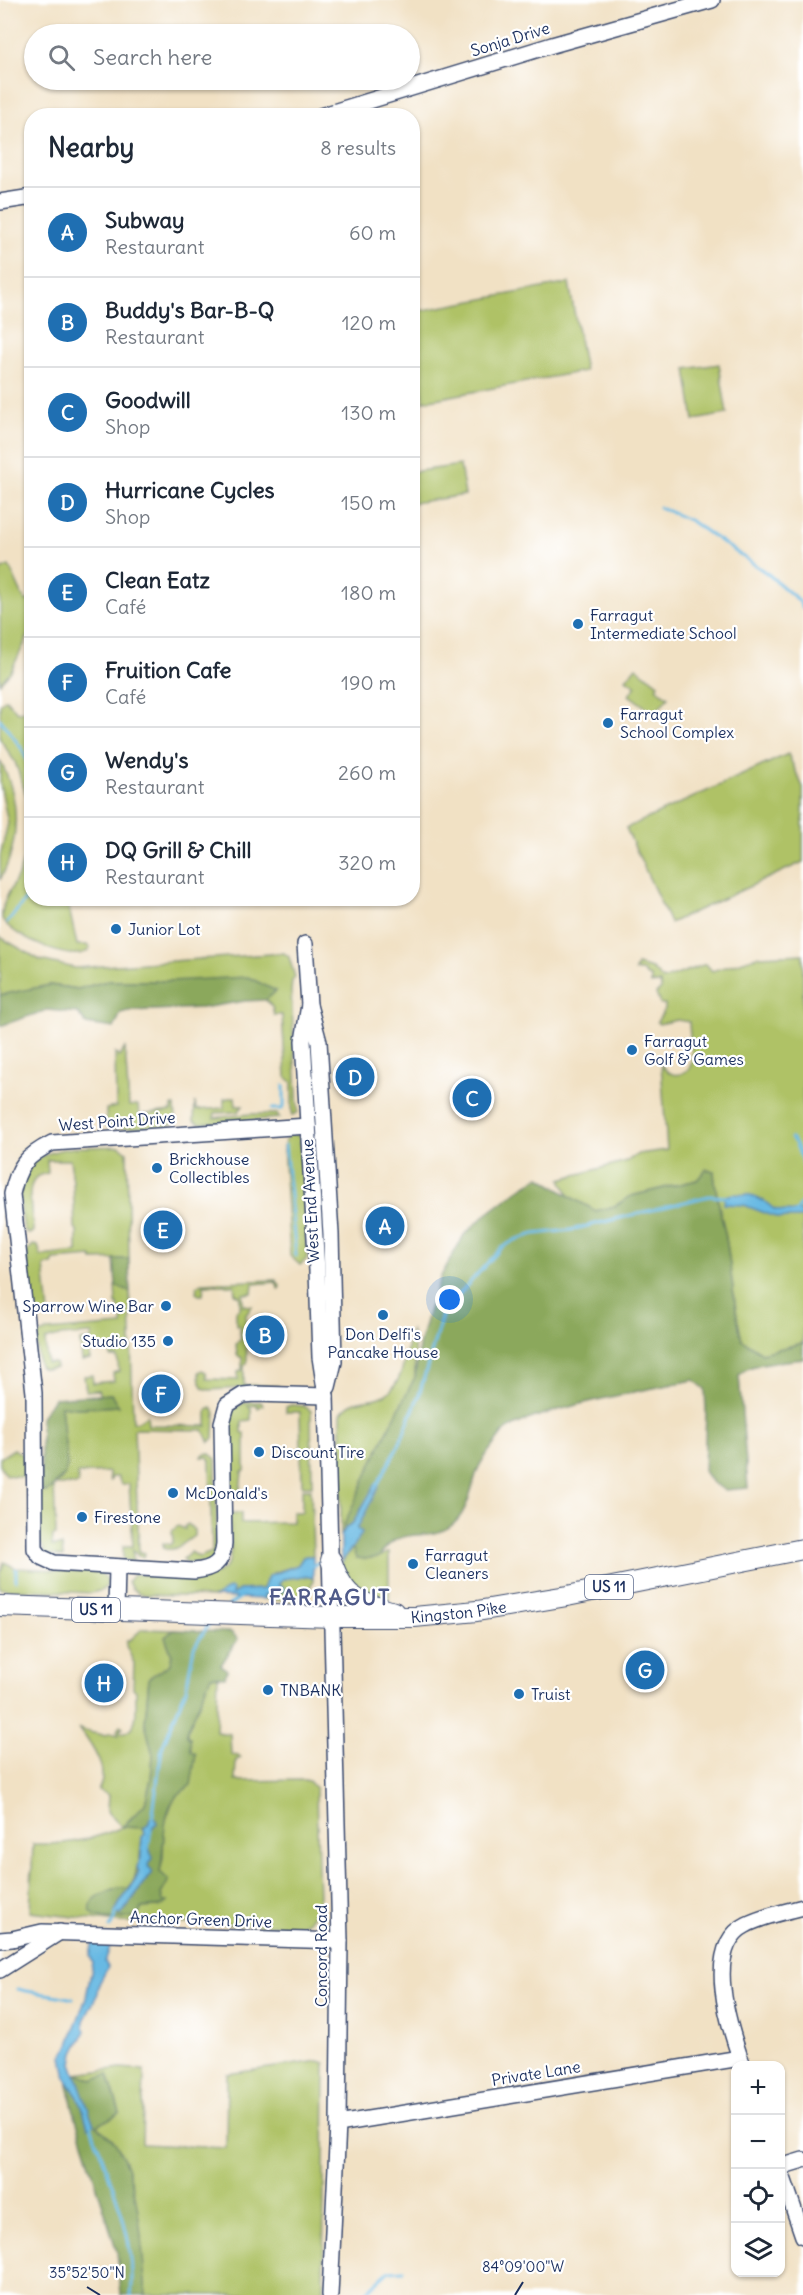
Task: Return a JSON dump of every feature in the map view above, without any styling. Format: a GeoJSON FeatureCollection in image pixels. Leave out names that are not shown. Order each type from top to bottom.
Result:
{"type":"FeatureCollection","features":[{"type":"Feature","properties":{"kind":"main road","name":"Kingston Pike"},"geometry":{"type":"LineString","coordinates":[[0,1606],[250,1615],[414,1617],[477,1611],[567,1596],[803,1549]]}},
{"type":"Feature","properties":{"kind":"main road"},"geometry":{"type":"LineString","coordinates":[[331,1558],[343,1589],[352,1597],[414,1617]]}},
{"type":"Feature","properties":{"kind":"street","name":"Sonja Drive"},"geometry":{"type":"LineString","coordinates":[[420,86],[552,45],[712,0]]}},
{"type":"Feature","properties":{"kind":"street","name":"Sonja Drive"},"geometry":{"type":"LineString","coordinates":[[347,108],[406,90]]}},
{"type":"Feature","properties":{"kind":"street"},"geometry":{"type":"LineString","coordinates":[[0,202],[24,198]]}},
{"type":"Feature","properties":{"kind":"street","name":"West End Avenue"},"geometry":{"type":"LineString","coordinates":[[305,944],[309,1005],[319,1042],[331,1234],[334,1362],[326,1396]]}},
{"type":"Feature","properties":{"kind":"street","name":"West End Avenue"},"geometry":{"type":"LineString","coordinates":[[309,1005],[303,1041],[320,1356],[326,1396],[333,1617]]}},
{"type":"Feature","properties":{"kind":"street","name":"West Point Drive"},"geometry":{"type":"LineString","coordinates":[[117,1567],[54,1563],[41,1557],[35,1549],[34,1393],[12,1194],[18,1172],[28,1157],[51,1143],[309,1125]]}},
{"type":"Feature","properties":{"kind":"street"},"geometry":{"type":"LineString","coordinates":[[116,1611],[117,1567],[194,1571],[213,1566],[221,1560],[224,1554],[222,1423],[227,1404],[243,1395],[326,1396]]}},
{"type":"Feature","properties":{"kind":"street","name":"Concord Road"},"geometry":{"type":"LineString","coordinates":[[330,2295],[338,2124],[340,1941],[333,1617]]}},
{"type":"Feature","properties":{"kind":"street"},"geometry":{"type":"LineString","coordinates":[[741,2061],[723,1994],[721,1966],[727,1942],[744,1925],[803,1907]]}},
{"type":"Feature","properties":{"kind":"street","name":"Anchor Green Drive"},"geometry":{"type":"LineString","coordinates":[[0,1940],[34,1932],[60,1932],[340,1941]]}},
{"type":"Feature","properties":{"kind":"street"},"geometry":{"type":"LineString","coordinates":[[0,1970],[60,1932]]}},
{"type":"Feature","properties":{"kind":"street","name":"Private Lane"},"geometry":{"type":"LineString","coordinates":[[338,2124],[731,2064]]}},
{"type":"Feature","properties":{"kind":"street"},"geometry":{"type":"LineString","coordinates":[[785,2166],[803,2160]]}},
{"type":"Feature","properties":{"kind":"street"},"geometry":{"type":"LineString","coordinates":[[780,2169],[803,2236]]}},
{"type":"Feature","properties":{"kind":"green space"},"geometry":{"type":"Polygon","coordinates":[[[569,283],[585,371],[424,401],[420,377],[420,311],[569,283]]]}},
{"type":"Feature","properties":{"kind":"green space"},"geometry":{"type":"Polygon","coordinates":[[[719,364],[727,414],[694,420],[686,369],[719,364]]]}},
{"type":"Feature","properties":{"kind":"green space"},"geometry":{"type":"Polygon","coordinates":[[[460,465],[465,495],[420,502],[420,471],[460,465]]]}},
{"type":"Feature","properties":{"kind":"green space"},"geometry":{"type":"Polygon","coordinates":[[[9,566],[24,599],[24,644],[11,671],[0,683],[0,570],[9,566]]]}},
{"type":"Feature","properties":{"kind":"green space"},"geometry":{"type":"Polygon","coordinates":[[[636,667],[658,684],[656,688],[668,697],[655,714],[629,695],[636,686],[626,679],[636,667]]]}},
{"type":"Feature","properties":{"kind":"green space"},"geometry":{"type":"Polygon","coordinates":[[[6,699],[17,712],[24,711],[24,788],[15,762],[0,739],[0,704],[6,699]]]}},
{"type":"Feature","properties":{"kind":"green space"},"geometry":{"type":"Polygon","coordinates":[[[788,754],[803,787],[803,862],[670,923],[626,828],[788,754]]]}},
{"type":"Feature","properties":{"kind":"green space"},"geometry":{"type":"Polygon","coordinates":[[[0,761],[12,790],[15,820],[11,851],[0,880],[0,856],[8,823],[0,784],[0,761]]]}},
{"type":"Feature","properties":{"kind":"green space"},"geometry":{"type":"Polygon","coordinates":[[[24,855],[24,906],[69,906],[77,945],[87,945],[90,948],[83,953],[60,952],[18,934],[2,919],[5,900],[22,865],[24,855]]]}},
{"type":"Feature","properties":{"kind":"green space"},"geometry":{"type":"Polygon","coordinates":[[[0,937],[40,960],[75,968],[284,953],[289,957],[295,977],[292,981],[291,992],[298,1112],[292,1116],[292,1082],[286,1077],[282,1015],[274,1015],[272,1007],[266,1000],[276,991],[170,981],[107,981],[78,989],[50,985],[0,995],[0,937]]]}},
{"type":"Feature","properties":{"kind":"green space"},"geometry":{"type":"Polygon","coordinates":[[[803,954],[803,1343],[762,1353],[742,1341],[714,1171],[706,1170],[697,1180],[631,1196],[615,1206],[595,1211],[569,1196],[561,1179],[627,1161],[638,1154],[667,1150],[661,1064],[667,1071],[677,1075],[689,1069],[692,1053],[689,1022],[677,1020],[659,1024],[657,1022],[665,1009],[665,1004],[660,1004],[656,994],[661,989],[660,983],[651,984],[651,977],[642,971],[635,971],[637,965],[652,969],[663,980],[706,964],[712,971],[759,956],[803,954]]]}},
{"type":"Feature","properties":{"kind":"green space"},"geometry":{"type":"Polygon","coordinates":[[[248,977],[276,991],[266,1000],[202,1008],[129,1011],[121,1013],[114,1028],[86,1024],[78,1013],[47,1010],[0,1026],[0,995],[50,985],[78,989],[107,981],[248,977]]]}},
{"type":"Feature","properties":{"kind":"green space"},"geometry":{"type":"Polygon","coordinates":[[[125,1048],[129,1106],[138,1105],[139,1115],[172,1111],[172,1106],[175,1106],[176,1121],[169,1126],[110,1129],[106,1126],[106,1109],[116,1107],[115,1053],[119,1057],[125,1048]]]}},
{"type":"Feature","properties":{"kind":"green space"},"geometry":{"type":"Polygon","coordinates":[[[235,1097],[236,1106],[243,1106],[238,1112],[215,1113],[214,1118],[277,1114],[280,1118],[199,1124],[194,1121],[195,1102],[196,1110],[224,1108],[224,1099],[235,1097]]]}},
{"type":"Feature","properties":{"kind":"green space"},"geometry":{"type":"Polygon","coordinates":[[[289,1134],[298,1135],[300,1139],[307,1259],[300,1265],[290,1256],[283,1146],[289,1134]]]}},
{"type":"Feature","properties":{"kind":"green space"},"geometry":{"type":"Polygon","coordinates":[[[120,1146],[127,1152],[129,1259],[93,1260],[92,1257],[54,1260],[52,1264],[44,1266],[49,1313],[57,1313],[58,1316],[49,1318],[41,1316],[36,1313],[31,1301],[27,1251],[33,1245],[38,1246],[41,1256],[77,1252],[73,1182],[70,1160],[47,1160],[48,1173],[39,1176],[31,1188],[33,1232],[29,1234],[24,1230],[20,1208],[20,1187],[26,1172],[35,1161],[46,1154],[60,1150],[120,1146]]]}},
{"type":"Feature","properties":{"kind":"green space"},"geometry":{"type":"Polygon","coordinates":[[[706,1169],[714,1171],[742,1340],[762,1353],[803,1343],[803,1359],[751,1367],[739,1375],[748,1488],[725,1490],[712,1483],[704,1471],[705,1389],[694,1380],[561,1409],[513,1426],[501,1435],[483,1460],[468,1500],[457,1521],[442,1531],[396,1540],[387,1546],[379,1557],[356,1558],[344,1525],[415,1377],[419,1346],[429,1309],[441,1276],[464,1235],[484,1216],[540,1177],[596,1211],[615,1206],[631,1196],[697,1180],[706,1169]]]}},
{"type":"Feature","properties":{"kind":"green space"},"geometry":{"type":"Polygon","coordinates":[[[114,1259],[129,1259],[130,1292],[116,1286],[114,1259]]]}},
{"type":"Feature","properties":{"kind":"green space"},"geometry":{"type":"Polygon","coordinates":[[[276,1280],[280,1285],[279,1291],[276,1282],[253,1284],[252,1293],[243,1294],[243,1305],[252,1306],[246,1315],[247,1363],[244,1366],[244,1385],[279,1386],[209,1390],[203,1388],[199,1372],[202,1370],[206,1372],[207,1379],[238,1380],[238,1372],[242,1370],[242,1358],[237,1355],[236,1343],[241,1339],[240,1326],[236,1325],[236,1311],[240,1308],[240,1296],[235,1294],[234,1285],[204,1285],[203,1295],[196,1293],[197,1286],[202,1283],[276,1280]]]}},
{"type":"Feature","properties":{"kind":"green space"},"geometry":{"type":"Polygon","coordinates":[[[115,1286],[130,1292],[133,1422],[147,1415],[148,1425],[207,1426],[207,1410],[212,1408],[215,1413],[214,1438],[210,1442],[203,1430],[134,1429],[139,1552],[145,1553],[144,1557],[138,1556],[133,1550],[133,1561],[123,1560],[123,1546],[133,1546],[129,1484],[121,1484],[118,1477],[112,1477],[110,1482],[109,1472],[78,1474],[76,1485],[54,1485],[62,1479],[67,1465],[61,1406],[77,1408],[118,1406],[111,1394],[100,1395],[98,1390],[86,1391],[84,1376],[92,1375],[93,1383],[114,1381],[113,1373],[119,1371],[117,1357],[111,1357],[110,1348],[89,1351],[90,1359],[82,1361],[80,1341],[92,1339],[92,1334],[59,1336],[45,1340],[47,1363],[55,1363],[56,1368],[43,1369],[39,1366],[36,1342],[39,1334],[47,1331],[122,1325],[123,1311],[119,1311],[118,1304],[116,1304],[115,1286]]]}},
{"type":"Feature","properties":{"kind":"green space"},"geometry":{"type":"Polygon","coordinates":[[[411,1329],[415,1377],[380,1446],[341,1536],[341,1413],[353,1403],[379,1398],[395,1385],[402,1370],[411,1329]]]}},
{"type":"Feature","properties":{"kind":"green space"},"geometry":{"type":"Polygon","coordinates":[[[111,1394],[119,1406],[77,1408],[61,1406],[67,1465],[65,1475],[51,1490],[41,1492],[41,1417],[54,1398],[111,1394]]]}},
{"type":"Feature","properties":{"kind":"green space"},"geometry":{"type":"Polygon","coordinates":[[[245,1402],[261,1402],[263,1405],[258,1408],[257,1405],[248,1406],[251,1409],[251,1420],[242,1421],[242,1433],[245,1433],[245,1471],[242,1472],[240,1491],[229,1491],[229,1412],[245,1402]]]}},
{"type":"Feature","properties":{"kind":"green space"},"geometry":{"type":"Polygon","coordinates":[[[304,1406],[311,1411],[312,1486],[302,1486],[300,1412],[286,1412],[286,1407],[304,1406]]]}},
{"type":"Feature","properties":{"kind":"green space"},"geometry":{"type":"Polygon","coordinates":[[[14,1449],[24,1456],[23,1477],[6,1475],[0,1465],[0,1458],[14,1449]]]}},
{"type":"Feature","properties":{"kind":"green space"},"geometry":{"type":"Polygon","coordinates":[[[209,1453],[216,1459],[217,1555],[209,1563],[187,1563],[183,1559],[191,1552],[199,1557],[212,1552],[210,1461],[208,1457],[202,1457],[209,1453]]]}},
{"type":"Feature","properties":{"kind":"green space"},"geometry":{"type":"Polygon","coordinates":[[[54,1485],[56,1535],[53,1536],[52,1546],[62,1546],[63,1557],[46,1554],[40,1542],[41,1492],[47,1492],[54,1485]]]}},
{"type":"Feature","properties":{"kind":"green space"},"geometry":{"type":"Polygon","coordinates":[[[302,1489],[311,1489],[313,1556],[303,1557],[298,1565],[273,1573],[263,1589],[239,1590],[232,1595],[225,1592],[215,1597],[145,1595],[136,1592],[130,1586],[128,1581],[134,1574],[203,1576],[215,1574],[228,1563],[231,1546],[230,1515],[241,1513],[241,1523],[292,1522],[292,1512],[302,1512],[302,1489]]]}},
{"type":"Feature","properties":{"kind":"green space"},"geometry":{"type":"Polygon","coordinates":[[[188,1524],[194,1530],[194,1536],[175,1548],[163,1548],[163,1543],[170,1545],[173,1541],[172,1531],[178,1526],[185,1529],[188,1524]]]}},
{"type":"Feature","properties":{"kind":"green space"},"geometry":{"type":"Polygon","coordinates":[[[353,1547],[356,1557],[379,1557],[389,1552],[389,1600],[362,1595],[354,1587],[341,1563],[353,1547]]]}},
{"type":"Feature","properties":{"kind":"green space"},"geometry":{"type":"Polygon","coordinates":[[[4,1562],[16,1568],[99,1572],[107,1579],[107,1586],[92,1593],[0,1589],[0,1570],[4,1562]]]}},
{"type":"Feature","properties":{"kind":"green space"},"geometry":{"type":"Polygon","coordinates":[[[304,1576],[313,1578],[313,1580],[306,1594],[301,1598],[288,1600],[263,1597],[283,1592],[283,1588],[278,1585],[283,1579],[304,1576]]]}},
{"type":"Feature","properties":{"kind":"green space"},"geometry":{"type":"Polygon","coordinates":[[[142,1629],[174,1630],[165,1637],[172,1655],[170,1664],[149,1678],[145,1723],[153,1755],[151,1779],[145,1804],[123,1826],[144,1828],[145,1834],[142,1837],[139,1864],[133,1882],[129,1888],[113,1889],[121,1919],[137,1916],[142,1908],[160,1907],[163,1902],[161,1894],[168,1882],[160,1872],[163,1858],[164,1825],[191,1751],[187,1731],[211,1675],[218,1677],[216,1732],[230,1734],[231,1755],[241,1758],[236,1760],[235,1781],[305,1780],[316,1789],[319,1901],[312,1916],[302,1924],[298,1926],[119,1922],[30,1912],[33,1844],[79,1841],[122,1827],[107,1812],[108,1795],[98,1790],[102,1774],[98,1757],[79,1728],[105,1736],[110,1733],[119,1735],[117,1731],[120,1725],[123,1727],[120,1730],[122,1733],[132,1727],[136,1716],[136,1691],[133,1688],[134,1663],[126,1646],[127,1640],[142,1629]]]}},
{"type":"Feature","properties":{"kind":"green space"},"geometry":{"type":"Polygon","coordinates":[[[174,1630],[231,1632],[238,1639],[221,1665],[227,1670],[225,1677],[211,1676],[187,1731],[191,1751],[196,1754],[191,1785],[171,1804],[166,1822],[160,1872],[169,1880],[161,1894],[163,1902],[168,1902],[160,1907],[142,1908],[137,1917],[116,1919],[99,1917],[91,1911],[90,1907],[95,1899],[111,1890],[129,1888],[134,1881],[137,1867],[139,1872],[130,1889],[120,1902],[115,1913],[121,1915],[152,1872],[148,1866],[149,1838],[152,1829],[149,1823],[144,1828],[123,1827],[145,1804],[151,1779],[153,1755],[145,1723],[149,1678],[170,1664],[172,1655],[165,1637],[174,1630]]]}},
{"type":"Feature","properties":{"kind":"green space"},"geometry":{"type":"Polygon","coordinates":[[[319,2061],[325,2063],[323,2295],[146,2295],[139,2223],[96,2126],[120,2113],[108,2075],[93,2081],[77,2074],[121,2068],[144,2070],[142,2144],[226,2148],[227,2074],[319,2061]]]}},
{"type":"Feature","properties":{"kind":"green space"},"geometry":{"type":"Polygon","coordinates":[[[77,2074],[93,2080],[108,2074],[120,2113],[96,2126],[114,2141],[130,2175],[139,2215],[146,2295],[121,2295],[117,2252],[73,2109],[67,2079],[77,2074]]]}},
{"type":"Feature","properties":{"kind":"water"},"geometry":{"type":"Polygon","coordinates":[[[749,1195],[781,1211],[803,1212],[803,1218],[778,1218],[744,1205],[724,1204],[725,1196],[749,1195]]]}},
{"type":"Feature","properties":{"kind":"water"},"geometry":{"type":"Polygon","coordinates":[[[375,1485],[379,1486],[357,1529],[362,1532],[361,1535],[341,1563],[341,1536],[346,1527],[353,1523],[375,1485]]]}},
{"type":"Feature","properties":{"kind":"water"},"geometry":{"type":"Polygon","coordinates":[[[306,1556],[313,1556],[313,1578],[304,1576],[283,1579],[278,1585],[284,1588],[284,1591],[264,1595],[265,1599],[215,1597],[229,1588],[233,1589],[232,1595],[239,1590],[263,1589],[268,1576],[298,1565],[306,1556]]]}},
{"type":"Feature","properties":{"kind":"water"},"geometry":{"type":"Polygon","coordinates":[[[150,1818],[155,1819],[157,1823],[149,1834],[153,1858],[148,1866],[152,1872],[121,1915],[115,1913],[139,1872],[137,1867],[141,1858],[142,1837],[150,1818]]]}},
{"type":"Feature","properties":{"kind":"water"},"geometry":{"type":"Polygon","coordinates":[[[93,1940],[112,1941],[105,1962],[108,1967],[84,2021],[86,2030],[74,2053],[72,2063],[94,2125],[88,2127],[80,2100],[66,2079],[62,2056],[68,2047],[86,1997],[93,1963],[90,1956],[93,1940]]]}},
{"type":"Feature","properties":{"kind":"waterway"},"geometry":{"type":"LineString","coordinates":[[659,507],[691,521],[768,574],[798,600],[803,608]]}},
{"type":"Feature","properties":{"kind":"waterway"},"geometry":{"type":"LineString","coordinates":[[0,719],[24,754]]}},
{"type":"Feature","properties":{"kind":"waterway"},"geometry":{"type":"LineString","coordinates":[[7,923],[24,901]]}},
{"type":"Feature","properties":{"kind":"waterway"},"geometry":{"type":"LineString","coordinates":[[272,1109],[284,1107],[284,1085]]}},
{"type":"Feature","properties":{"kind":"waterway"},"geometry":{"type":"LineString","coordinates":[[791,1138],[796,1144],[803,1164]]}},
{"type":"Feature","properties":{"kind":"waterway"},"geometry":{"type":"LineString","coordinates":[[285,1145],[296,1256]]}},
{"type":"Feature","properties":{"kind":"waterway"},"geometry":{"type":"LineString","coordinates":[[375,1489],[399,1445],[419,1395],[443,1312],[501,1248],[515,1240],[534,1234],[571,1230],[709,1196],[727,1197]]}},
{"type":"Feature","properties":{"kind":"waterway"},"geometry":{"type":"LineString","coordinates":[[795,1214],[803,1201]]}},
{"type":"Feature","properties":{"kind":"waterway"},"geometry":{"type":"LineString","coordinates":[[310,1567],[323,1560]]}},
{"type":"Feature","properties":{"kind":"waterway"},"geometry":{"type":"LineString","coordinates":[[16,1569],[16,1581]]}},
{"type":"Feature","properties":{"kind":"waterway"},"geometry":{"type":"LineString","coordinates":[[229,1605],[241,1597]]}},
{"type":"Feature","properties":{"kind":"waterway"},"geometry":{"type":"LineString","coordinates":[[152,1820],[162,1748],[186,1689],[194,1647],[211,1621]]}},
{"type":"Feature","properties":{"kind":"waterway"},"geometry":{"type":"LineString","coordinates":[[148,1849],[151,1829]]}},
{"type":"Feature","properties":{"kind":"waterway"},"geometry":{"type":"LineString","coordinates":[[110,1928],[117,1912]]}},
{"type":"Feature","properties":{"kind":"waterway"},"geometry":{"type":"LineString","coordinates":[[18,1989],[73,1999]]}},
{"type":"Feature","properties":{"kind":"waterway"},"geometry":{"type":"LineString","coordinates":[[90,2123],[126,2230],[132,2274],[131,2295]]}},
{"type":"Feature","properties":{"kind":"waterway"},"geometry":{"type":"LineString","coordinates":[[363,2295],[389,2271],[404,2270]]}},
{"type":"Feature","properties":{"kind":"place","name":"Farragut Intermediate School"},"geometry":{"type":"Point","coordinates":[578,624]}},
{"type":"Feature","properties":{"kind":"place","name":"Farragut School Complex"},"geometry":{"type":"Point","coordinates":[608,723]}},
{"type":"Feature","properties":{"kind":"place","name":"Junior Lot"},"geometry":{"type":"Point","coordinates":[116,929]}},
{"type":"Feature","properties":{"kind":"place","name":"Farragut Golf & Games"},"geometry":{"type":"Point","coordinates":[632,1050]}},
{"type":"Feature","properties":{"kind":"place","name":"Hurricane Cycles"},"geometry":{"type":"Point","coordinates":[355,1077]}},
{"type":"Feature","properties":{"kind":"place","name":"Goodwill"},"geometry":{"type":"Point","coordinates":[472,1098]}},
{"type":"Feature","properties":{"kind":"place","name":"Brickhouse Collectibles"},"geometry":{"type":"Point","coordinates":[157,1168]}},
{"type":"Feature","properties":{"kind":"place","name":"Subway"},"geometry":{"type":"Point","coordinates":[385,1226]}},
{"type":"Feature","properties":{"kind":"place","name":"Clean Eatz"},"geometry":{"type":"Point","coordinates":[163,1230]}},
{"type":"Feature","properties":{"kind":"place","name":"Sparrow Wine Bar"},"geometry":{"type":"Point","coordinates":[166,1306]}},
{"type":"Feature","properties":{"kind":"place","name":"Don Delfi's Pancake House"},"geometry":{"type":"Point","coordinates":[383,1315]}},
{"type":"Feature","properties":{"kind":"place","name":"Buddy's Bar-B-Q"},"geometry":{"type":"Point","coordinates":[265,1335]}},
{"type":"Feature","properties":{"kind":"place","name":"Studio 135"},"geometry":{"type":"Point","coordinates":[168,1341]}},
{"type":"Feature","properties":{"kind":"place","name":"Fruition Cafe"},"geometry":{"type":"Point","coordinates":[161,1394]}},
{"type":"Feature","properties":{"kind":"place","name":"Discount Tire"},"geometry":{"type":"Point","coordinates":[259,1452]}},
{"type":"Feature","properties":{"kind":"place","name":"McDonald's"},"geometry":{"type":"Point","coordinates":[173,1493]}},
{"type":"Feature","properties":{"kind":"place","name":"Firestone"},"geometry":{"type":"Point","coordinates":[82,1517]}},
{"type":"Feature","properties":{"kind":"place","name":"Farragut Cleaners"},"geometry":{"type":"Point","coordinates":[413,1564]}},
{"type":"Feature","properties":{"kind":"place","name":"Wendy's"},"geometry":{"type":"Point","coordinates":[645,1670]}},
{"type":"Feature","properties":{"kind":"place","name":"DQ Grill & Chill"},"geometry":{"type":"Point","coordinates":[104,1683]}},
{"type":"Feature","properties":{"kind":"place","name":"TNBANK"},"geometry":{"type":"Point","coordinates":[268,1690]}},
{"type":"Feature","properties":{"kind":"place","name":"Truist"},"geometry":{"type":"Point","coordinates":[519,1694]}},
{"type":"Feature","properties":{"kind":"district","name":"FARRAGUT"},"geometry":{"type":"Point","coordinates":[330,1597]}}]}
